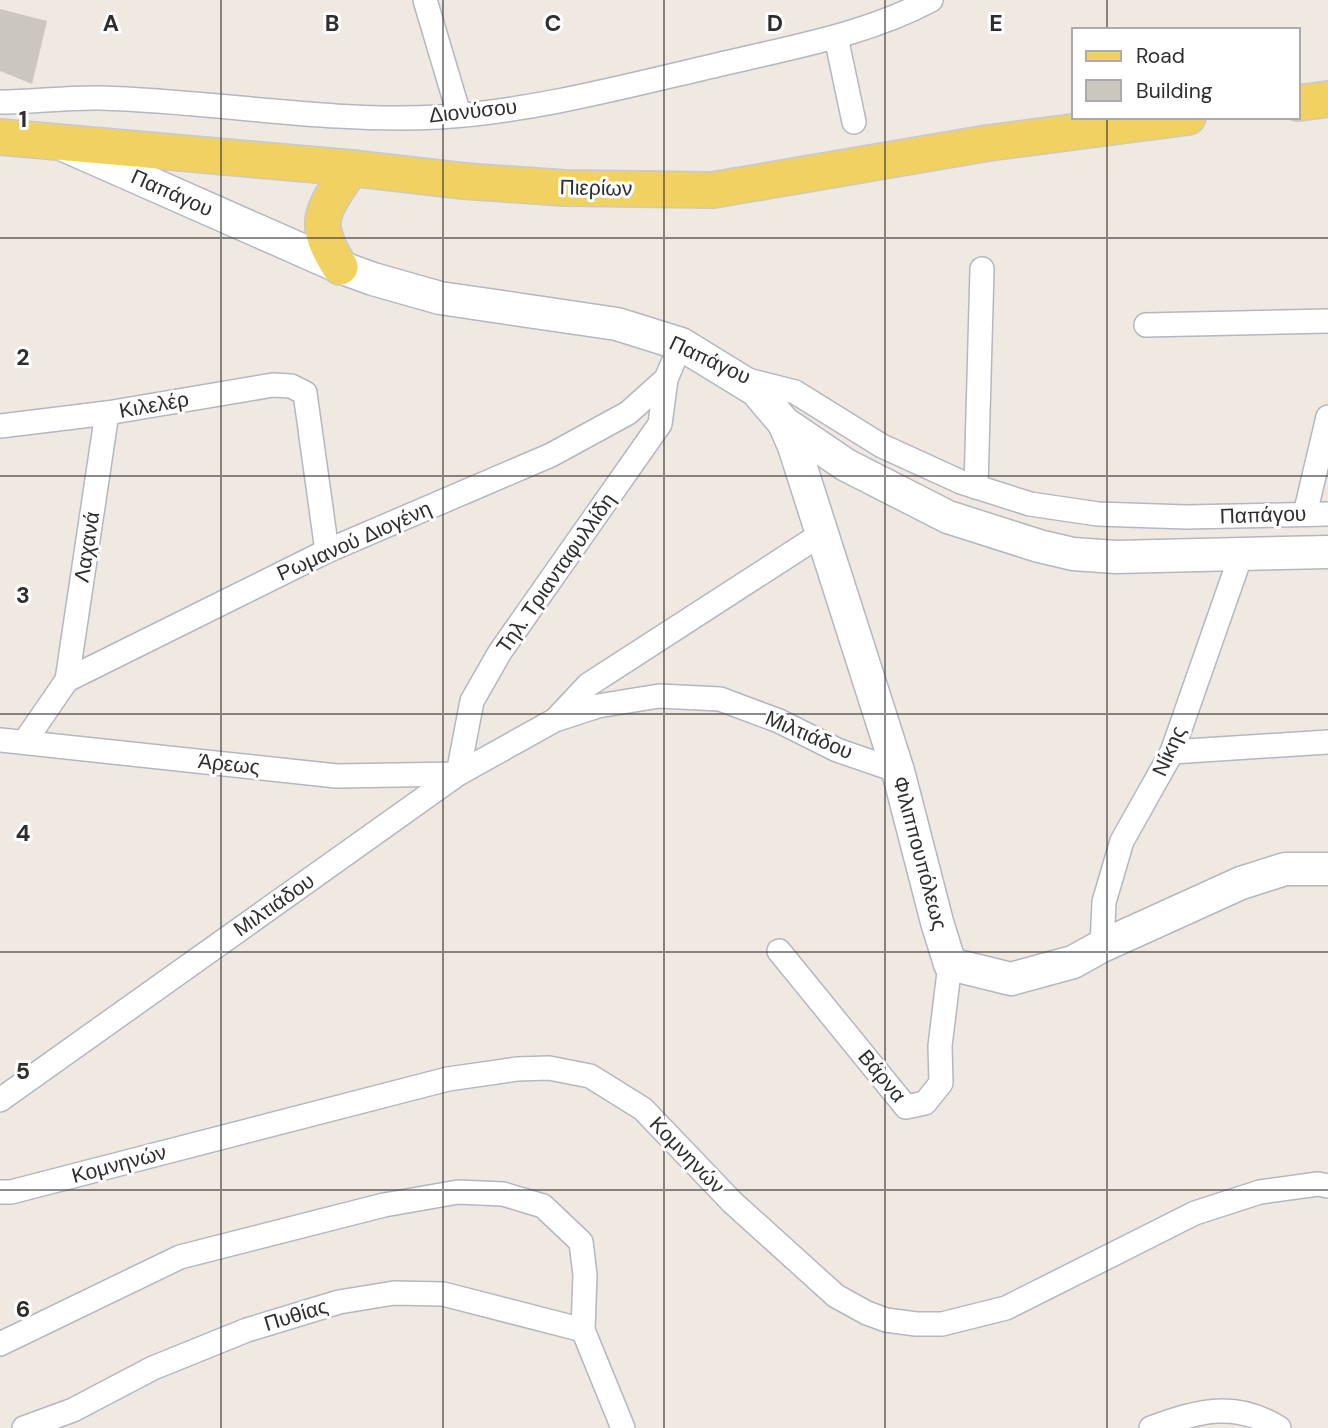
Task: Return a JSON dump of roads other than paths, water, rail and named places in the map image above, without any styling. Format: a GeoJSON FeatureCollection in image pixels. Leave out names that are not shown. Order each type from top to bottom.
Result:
{"type":"FeatureCollection","features":[{"type":"Feature","properties":{"kind":"main road"},"geometry":{"type":"LineString","coordinates":[[1300,103],[1328,99]]}},
{"type":"Feature","properties":{"kind":"main road","name":"Πιερίων"},"geometry":{"type":"LineString","coordinates":[[0,137],[351,168],[464,181],[565,188],[713,190],[988,143],[1173,119]]}},
{"type":"Feature","properties":{"kind":"main road"},"geometry":{"type":"LineString","coordinates":[[340,267],[327,247],[322,233],[323,216],[328,202],[351,168]]}},
{"type":"Feature","properties":{"kind":"street"},"geometry":{"type":"LineString","coordinates":[[425,0],[459,114]]}},
{"type":"Feature","properties":{"kind":"street","name":"Διονύσου"},"geometry":{"type":"LineString","coordinates":[[0,102],[99,98],[348,117],[440,117],[570,99],[836,37],[905,14],[932,0]]}},
{"type":"Feature","properties":{"kind":"street"},"geometry":{"type":"LineString","coordinates":[[836,37],[854,122]]}},
{"type":"Feature","properties":{"kind":"street","name":"Παπάγου"},"geometry":{"type":"LineString","coordinates":[[55,142],[373,279],[440,298],[617,324],[681,344],[738,377],[795,392],[882,446],[961,482],[1030,504],[1098,514],[1186,517],[1317,514]]}},
{"type":"Feature","properties":{"kind":"street"},"geometry":{"type":"LineString","coordinates":[[976,487],[982,268]]}},
{"type":"Feature","properties":{"kind":"street"},"geometry":{"type":"LineString","coordinates":[[1146,325],[1328,321]]}},
{"type":"Feature","properties":{"kind":"street","name":"Ρωμανού Διογένη"},"geometry":{"type":"LineString","coordinates":[[24,741],[67,680],[327,551],[551,455],[628,413],[666,379],[681,344]]}},
{"type":"Feature","properties":{"kind":"street","name":"Φιλιππουπόλεως"},"geometry":{"type":"LineString","coordinates":[[738,377],[756,390],[784,423],[823,533],[898,771],[950,964]]}},
{"type":"Feature","properties":{"kind":"street","name":"Τηλ. Τριανταφυλλίδη"},"geometry":{"type":"LineString","coordinates":[[458,774],[472,701],[500,652],[660,424],[666,379]]}},
{"type":"Feature","properties":{"kind":"street","name":"Κιλελέρ"},"geometry":{"type":"LineString","coordinates":[[0,426],[107,413],[273,385],[291,387],[305,393],[327,551]]}},
{"type":"Feature","properties":{"kind":"street","name":"Λαχανά"},"geometry":{"type":"LineString","coordinates":[[67,680],[107,413]]}},
{"type":"Feature","properties":{"kind":"street"},"geometry":{"type":"LineString","coordinates":[[1317,514],[1328,417]]}},
{"type":"Feature","properties":{"kind":"street","name":"Παπάγου"},"geometry":{"type":"LineString","coordinates":[[784,423],[846,465],[925,506],[948,517],[1039,546],[1073,554],[1116,557],[1328,552]]}},
{"type":"Feature","properties":{"kind":"street","name":"Μιλτιάδου"},"geometry":{"type":"LineString","coordinates":[[555,720],[588,685],[823,533]]}},
{"type":"Feature","properties":{"kind":"street","name":"Νίκης"},"geometry":{"type":"LineString","coordinates":[[1102,946],[1104,902],[1122,841],[1172,752],[1241,555]]}},
{"type":"Feature","properties":{"kind":"street","name":"Μιλτιάδου"},"geometry":{"type":"LineString","coordinates":[[0,1100],[458,774],[555,720],[598,706],[659,695],[720,699],[779,721],[836,750],[898,771]]}},
{"type":"Feature","properties":{"kind":"street","name":"Άρεως"},"geometry":{"type":"LineString","coordinates":[[0,740],[337,776],[458,774]]}},
{"type":"Feature","properties":{"kind":"street"},"geometry":{"type":"LineString","coordinates":[[1172,752],[1328,742]]}},
{"type":"Feature","properties":{"kind":"street"},"geometry":{"type":"LineString","coordinates":[[950,964],[1011,979],[1073,962],[1102,946],[1241,883],[1285,869],[1328,869]]}},
{"type":"Feature","properties":{"kind":"street","name":"Βάρνα"},"geometry":{"type":"LineString","coordinates":[[779,951],[906,1107],[925,1103],[941,1083],[940,1046],[950,964]]}},
{"type":"Feature","properties":{"kind":"street","name":"Κομνηνών"},"geometry":{"type":"LineString","coordinates":[[0,1192],[11,1192],[449,1079],[517,1069],[549,1069],[590,1076],[643,1109],[732,1202],[836,1296],[886,1320],[942,1325],[1006,1308],[1195,1213],[1260,1192],[1318,1184],[1328,1186]]}},
{"type":"Feature","properties":{"kind":"street"},"geometry":{"type":"LineString","coordinates":[[0,1343],[180,1256],[384,1205],[458,1192],[503,1194],[542,1206],[581,1242],[585,1275],[583,1330],[623,1428]]}},
{"type":"Feature","properties":{"kind":"street","name":"Πυθίας"},"geometry":{"type":"LineString","coordinates":[[24,1428],[73,1410],[153,1368],[223,1340],[339,1302],[394,1293],[443,1294],[583,1330]]}},
{"type":"Feature","properties":{"kind":"street"},"geometry":{"type":"LineString","coordinates":[[1151,1428],[1174,1419],[1224,1410],[1261,1417],[1279,1428]]}}]}
